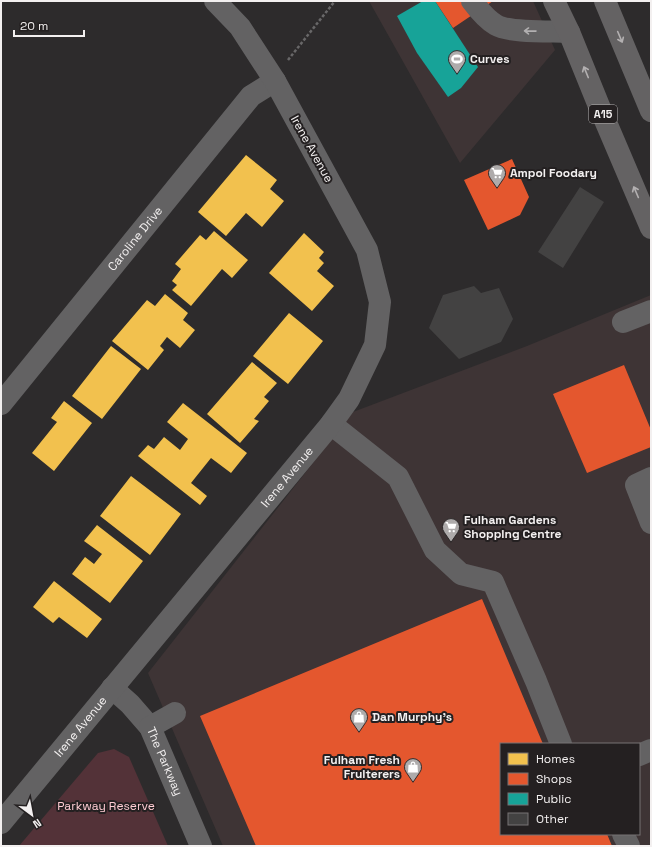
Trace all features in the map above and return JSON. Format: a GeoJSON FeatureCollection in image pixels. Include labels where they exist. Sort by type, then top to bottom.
{"type":"FeatureCollection","features":[{"type":"Feature","properties":{"kind":"main road","name":"A15"},"geometry":{"type":"LineString","coordinates":[[554,1],[569,32],[651,228]]}},
{"type":"Feature","properties":{"kind":"main road"},"geometry":{"type":"LineString","coordinates":[[605,1],[651,111]]}},
{"type":"Feature","properties":{"kind":"street","name":"Irene Avenue"},"geometry":{"type":"LineString","coordinates":[[1,824],[331,424],[349,399],[375,345],[380,302],[367,250],[275,81],[240,27],[215,1]]}},
{"type":"Feature","properties":{"kind":"street"},"geometry":{"type":"LineString","coordinates":[[472,1],[496,26],[519,30],[569,32]]}},
{"type":"Feature","properties":{"kind":"street","name":"Caroline Drive"},"geometry":{"type":"LineString","coordinates":[[1,404],[251,96],[275,81]]}},
{"type":"Feature","properties":{"kind":"street"},"geometry":{"type":"LineString","coordinates":[[623,322],[651,311]]}},
{"type":"Feature","properties":{"kind":"street"},"geometry":{"type":"LineString","coordinates":[[331,424],[398,477],[435,550],[461,574],[493,582],[536,681],[560,743]]}},
{"type":"Feature","properties":{"kind":"street"},"geometry":{"type":"LineString","coordinates":[[651,478],[636,485],[651,523]]}},
{"type":"Feature","properties":{"kind":"street","name":"The Parkway"},"geometry":{"type":"LineString","coordinates":[[112,688],[130,704],[150,727],[201,846]]}},
{"type":"Feature","properties":{"kind":"street"},"geometry":{"type":"LineString","coordinates":[[150,727],[175,713]]}},
{"type":"Feature","properties":{"kind":"street"},"geometry":{"type":"LineString","coordinates":[[640,755],[651,750]]}},
{"type":"Feature","properties":{"kind":"street"},"geometry":{"type":"LineString","coordinates":[[624,835],[629,846]]}},
{"type":"Feature","properties":{"kind":"path"},"geometry":{"type":"LineString","coordinates":[[286,62],[335,1]]}},
{"type":"Feature","properties":{"kind":"shaded area"},"geometry":{"type":"Polygon","coordinates":[[[369,1],[533,1],[555,50],[460,163],[369,1]]]}},
{"type":"Feature","properties":{"kind":"shaded area","name":"Fulham Gardens Shopping Centre"},"geometry":{"type":"Polygon","coordinates":[[[651,295],[651,846],[223,846],[148,673],[353,412],[527,346],[651,295]]]}},
{"type":"Feature","properties":{"kind":"green space","name":"Parkway Reserve"},"geometry":{"type":"Polygon","coordinates":[[[114,749],[129,757],[168,846],[19,846],[98,753],[114,749]]]}},
{"type":"Feature","properties":{"kind":"building: Homes"},"geometry":{"type":"Polygon","coordinates":[[[246,155],[277,180],[270,189],[284,201],[262,227],[246,213],[226,236],[198,212],[246,155]]]}},
{"type":"Feature","properties":{"kind":"building: Homes"},"geometry":{"type":"Polygon","coordinates":[[[214,231],[248,260],[232,278],[222,269],[191,306],[172,290],[177,285],[172,281],[181,269],[175,264],[200,235],[206,240],[214,231]]]}},
{"type":"Feature","properties":{"kind":"building: Homes"},"geometry":{"type":"Polygon","coordinates":[[[304,233],[324,252],[319,258],[324,263],[317,271],[334,286],[312,311],[269,273],[304,233]]]}},
{"type":"Feature","properties":{"kind":"building: Homes"},"geometry":{"type":"Polygon","coordinates":[[[165,294],[188,313],[183,320],[195,330],[180,348],[167,337],[160,346],[164,350],[148,370],[112,341],[147,300],[155,306],[165,294]]]}},
{"type":"Feature","properties":{"kind":"building: Homes"},"geometry":{"type":"Polygon","coordinates":[[[289,313],[323,341],[288,384],[253,356],[289,313]]]}},
{"type":"Feature","properties":{"kind":"building: Homes"},"geometry":{"type":"Polygon","coordinates":[[[111,346],[141,369],[102,419],[72,396],[111,346]]]}},
{"type":"Feature","properties":{"kind":"building: Homes"},"geometry":{"type":"Polygon","coordinates":[[[252,362],[277,383],[264,397],[269,401],[254,419],[259,421],[240,443],[207,414],[252,362]]]}},
{"type":"Feature","properties":{"kind":"building: Homes"},"geometry":{"type":"Polygon","coordinates":[[[64,401],[92,423],[54,471],[32,453],[57,422],[51,418],[64,401]]]}},
{"type":"Feature","properties":{"kind":"building: Homes"},"geometry":{"type":"Polygon","coordinates":[[[183,403],[247,453],[231,473],[211,458],[191,483],[207,496],[200,505],[138,456],[148,445],[154,449],[164,437],[180,450],[188,439],[167,422],[183,403]]]}},
{"type":"Feature","properties":{"kind":"building: Homes"},"geometry":{"type":"Polygon","coordinates":[[[131,476],[181,514],[150,555],[100,516],[131,476]]]}},
{"type":"Feature","properties":{"kind":"building: Homes"},"geometry":{"type":"Polygon","coordinates":[[[97,525],[143,561],[110,603],[72,574],[85,557],[94,564],[102,554],[84,541],[97,525]]]}},
{"type":"Feature","properties":{"kind":"building: Homes"},"geometry":{"type":"Polygon","coordinates":[[[54,581],[102,619],[87,638],[59,617],[53,623],[33,607],[54,581]]]}},
{"type":"Feature","properties":{"kind":"building: Shops"},"geometry":{"type":"Polygon","coordinates":[[[435,1],[493,1],[453,28],[435,1]]]}},
{"type":"Feature","properties":{"kind":"building: Shops","name":"Ampol Foodary"},"geometry":{"type":"Polygon","coordinates":[[[512,159],[529,197],[520,215],[488,230],[464,180],[512,159]]]}},
{"type":"Feature","properties":{"kind":"building: Shops"},"geometry":{"type":"Polygon","coordinates":[[[624,365],[651,430],[651,447],[587,473],[553,394],[624,365]]]}},
{"type":"Feature","properties":{"kind":"building: Shops"},"geometry":{"type":"Polygon","coordinates":[[[482,599],[543,743],[500,743],[500,835],[607,835],[612,846],[256,846],[200,716],[482,599]]]}},
{"type":"Feature","properties":{"kind":"building: Public"},"geometry":{"type":"Polygon","coordinates":[[[423,1],[435,1],[478,67],[461,88],[448,97],[417,53],[397,16],[423,1]]]}},
{"type":"Feature","properties":{"kind":"building: Other"},"geometry":{"type":"Polygon","coordinates":[[[580,187],[604,202],[563,268],[538,252],[580,187]]]}},
{"type":"Feature","properties":{"kind":"building: Other"},"geometry":{"type":"Polygon","coordinates":[[[474,286],[481,293],[499,288],[513,319],[501,342],[459,359],[429,328],[443,295],[474,286]]]}},
{"type":"Feature","properties":{"kind":"place","name":"Curves"},"geometry":{"type":"Point","coordinates":[457,74]}},
{"type":"Feature","properties":{"kind":"place","name":"Ampol Foodary"},"geometry":{"type":"Point","coordinates":[497,188]}},
{"type":"Feature","properties":{"kind":"place","name":"Fulham Gardens Shopping Centre"},"geometry":{"type":"Point","coordinates":[451,542]}},
{"type":"Feature","properties":{"kind":"place","name":"Dan Murphy's"},"geometry":{"type":"Point","coordinates":[359,732]}},
{"type":"Feature","properties":{"kind":"place","name":"Fulham Fresh Fruiterers"},"geometry":{"type":"Point","coordinates":[413,782]}}]}
